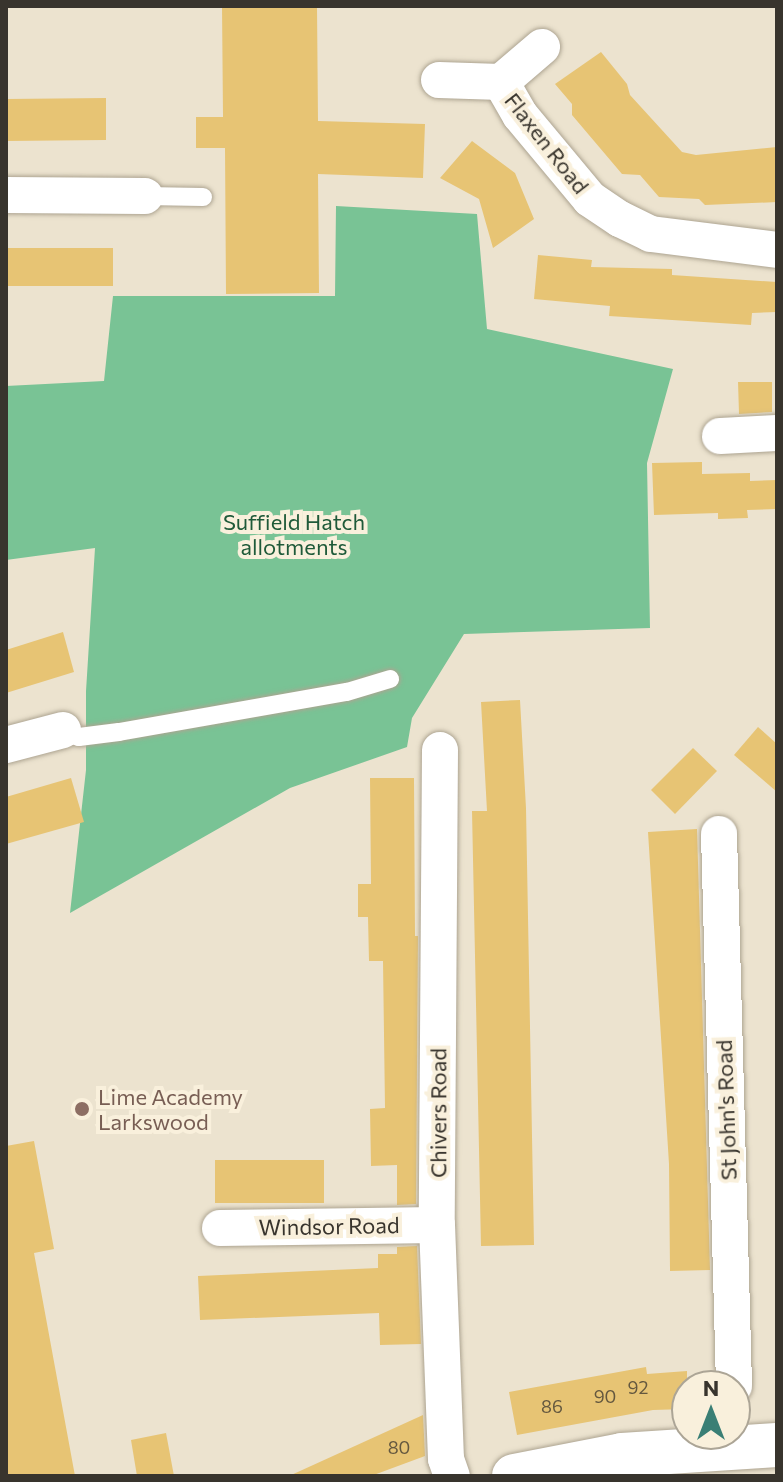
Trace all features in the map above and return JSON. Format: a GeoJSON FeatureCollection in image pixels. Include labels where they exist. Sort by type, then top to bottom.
{"type":"FeatureCollection","features":[{"type":"Feature","properties":{"kind":"main road"},"geometry":{"type":"LineString","coordinates":[[514,1476],[622,1455],[671,1450]]}},
{"type":"Feature","properties":{"kind":"street","name":"Flaxen Road"},"geometry":{"type":"LineString","coordinates":[[439,80],[501,82],[542,47]]}},
{"type":"Feature","properties":{"kind":"street","name":"Flaxen Road"},"geometry":{"type":"LineString","coordinates":[[501,82],[520,115],[590,199],[620,219],[651,234],[777,250]]}},
{"type":"Feature","properties":{"kind":"street"},"geometry":{"type":"LineString","coordinates":[[6,195],[145,196]]}},
{"type":"Feature","properties":{"kind":"street"},"geometry":{"type":"LineString","coordinates":[[720,436],[777,433]]}},
{"type":"Feature","properties":{"kind":"street"},"geometry":{"type":"LineString","coordinates":[[6,745],[63,730]]}},
{"type":"Feature","properties":{"kind":"street","name":"Chivers Road"},"geometry":{"type":"LineString","coordinates":[[440,750],[437,1225],[446,1459],[452,1476]]}},
{"type":"Feature","properties":{"kind":"street","name":"St John's Road"},"geometry":{"type":"LineString","coordinates":[[719,834],[734,1370]]}},
{"type":"Feature","properties":{"kind":"street","name":"Windsor Road"},"geometry":{"type":"LineString","coordinates":[[220,1228],[437,1225]]}},
{"type":"Feature","properties":{"kind":"lane"},"geometry":{"type":"LineString","coordinates":[[145,196],[203,197]]}},
{"type":"Feature","properties":{"kind":"lane"},"geometry":{"type":"LineString","coordinates":[[63,730],[79,737],[119,732],[347,692],[390,679]]}},
{"type":"Feature","properties":{"kind":"green space","name":"Suffield Hatch allotments"},"geometry":{"type":"Polygon","coordinates":[[[336,206],[477,214],[487,329],[673,369],[647,463],[650,628],[464,634],[412,718],[407,747],[290,788],[70,913],[86,770],[86,691],[95,548],[6,560],[6,386],[104,381],[113,296],[335,296],[336,206]]]}},
{"type":"Feature","properties":{"kind":"building"},"geometry":{"type":"Polygon","coordinates":[[[222,6],[317,6],[318,121],[425,124],[423,178],[318,174],[319,293],[226,294],[225,148],[196,148],[196,117],[223,117],[222,6]]]}},
{"type":"Feature","properties":{"kind":"building"},"geometry":{"type":"Polygon","coordinates":[[[601,52],[627,84],[630,95],[682,152],[696,155],[777,147],[777,202],[705,205],[699,199],[659,197],[640,175],[622,174],[572,115],[572,104],[555,84],[601,52]]]}},
{"type":"Feature","properties":{"kind":"building"},"geometry":{"type":"Polygon","coordinates":[[[106,98],[106,140],[6,141],[6,99],[106,98]]]}},
{"type":"Feature","properties":{"kind":"building"},"geometry":{"type":"Polygon","coordinates":[[[472,141],[515,173],[534,219],[493,248],[479,199],[440,178],[472,141]]]}},
{"type":"Feature","properties":{"kind":"building"},"geometry":{"type":"Polygon","coordinates":[[[6,248],[113,248],[113,286],[6,286],[6,248]]]}},
{"type":"Feature","properties":{"kind":"building"},"geometry":{"type":"Polygon","coordinates":[[[538,255],[592,260],[591,267],[672,269],[672,275],[777,282],[777,312],[752,313],[751,325],[609,316],[610,306],[534,299],[538,255]]]}},
{"type":"Feature","properties":{"kind":"building"},"geometry":{"type":"Polygon","coordinates":[[[738,382],[772,382],[772,412],[739,414],[738,382]]]}},
{"type":"Feature","properties":{"kind":"building"},"geometry":{"type":"Polygon","coordinates":[[[702,462],[702,474],[750,473],[750,481],[777,480],[777,509],[747,510],[748,518],[718,519],[718,513],[654,515],[652,463],[702,462]]]}},
{"type":"Feature","properties":{"kind":"building"},"geometry":{"type":"Polygon","coordinates":[[[63,632],[74,672],[6,693],[6,650],[63,632]]]}},
{"type":"Feature","properties":{"kind":"building"},"geometry":{"type":"Polygon","coordinates":[[[520,700],[526,808],[534,1245],[481,1246],[472,811],[487,811],[481,702],[520,700]]]}},
{"type":"Feature","properties":{"kind":"building"},"geometry":{"type":"Polygon","coordinates":[[[758,727],[777,744],[777,792],[734,755],[758,727]]]}},
{"type":"Feature","properties":{"kind":"building"},"geometry":{"type":"Polygon","coordinates":[[[693,748],[717,771],[675,814],[651,790],[693,748]]]}},
{"type":"Feature","properties":{"kind":"building"},"geometry":{"type":"Polygon","coordinates":[[[71,778],[84,822],[6,844],[6,797],[71,778]]]}},
{"type":"Feature","properties":{"kind":"building"},"geometry":{"type":"Polygon","coordinates":[[[370,778],[414,778],[415,936],[418,936],[416,1204],[397,1205],[397,1165],[371,1166],[370,1109],[385,1108],[383,961],[369,961],[368,917],[358,917],[358,884],[371,884],[370,778]]]}},
{"type":"Feature","properties":{"kind":"building"},"geometry":{"type":"Polygon","coordinates":[[[697,829],[710,1270],[670,1271],[669,1164],[648,832],[697,829]]]}},
{"type":"Feature","properties":{"kind":"building"},"geometry":{"type":"Polygon","coordinates":[[[34,1141],[54,1249],[34,1253],[75,1476],[6,1476],[6,1146],[34,1141]]]}},
{"type":"Feature","properties":{"kind":"building"},"geometry":{"type":"Polygon","coordinates":[[[215,1160],[324,1160],[324,1203],[215,1203],[215,1160]]]}},
{"type":"Feature","properties":{"kind":"building"},"geometry":{"type":"Polygon","coordinates":[[[417,1246],[421,1344],[380,1345],[379,1313],[200,1320],[198,1276],[378,1268],[378,1254],[397,1254],[397,1247],[417,1246]]]}},
{"type":"Feature","properties":{"kind":"building"},"geometry":{"type":"Polygon","coordinates":[[[646,1367],[647,1374],[671,1372],[671,1409],[653,1410],[517,1435],[509,1392],[646,1367]]]}},
{"type":"Feature","properties":{"kind":"building"},"geometry":{"type":"Polygon","coordinates":[[[423,1415],[425,1456],[371,1476],[289,1476],[423,1415]]]}},
{"type":"Feature","properties":{"kind":"building"},"geometry":{"type":"Polygon","coordinates":[[[166,1433],[174,1476],[137,1476],[131,1440],[166,1433]]]}},
{"type":"Feature","properties":{"kind":"place","name":"Lime Academy Larkswood"},"geometry":{"type":"Point","coordinates":[82,1109]}}]}
